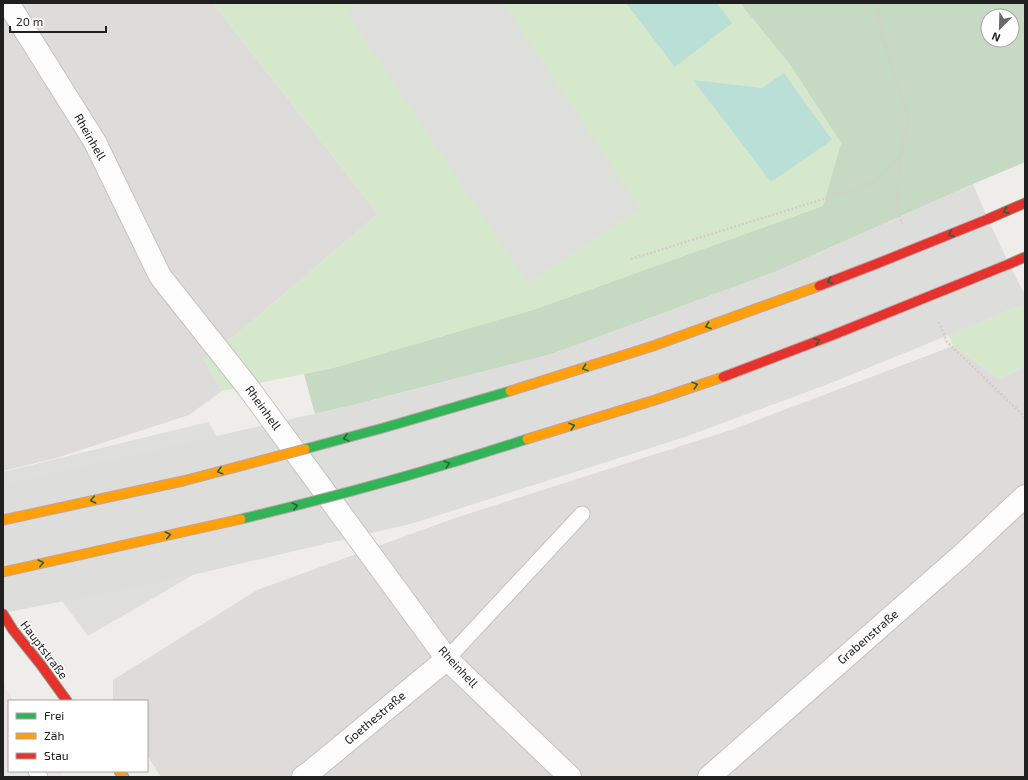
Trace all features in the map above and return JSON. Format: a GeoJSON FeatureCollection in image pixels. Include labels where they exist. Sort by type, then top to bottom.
{"type":"FeatureCollection","features":[{"type":"Feature","properties":{"kind":"main road"},"geometry":{"type":"LineString","coordinates":[[3,520],[183,481],[383,428],[532,385],[653,346],[761,308],[988,220],[1025,203]]}},
{"type":"Feature","properties":{"kind":"main road"},"geometry":{"type":"LineString","coordinates":[[3,572],[309,503],[489,452],[728,374],[890,313],[1025,257]]}},
{"type":"Feature","properties":{"kind":"main road","name":"Hauptstraße"},"geometry":{"type":"LineString","coordinates":[[3,614],[13,630],[66,700]]}},
{"type":"Feature","properties":{"kind":"street","name":"Rheinhell"},"geometry":{"type":"LineString","coordinates":[[8,3],[95,142],[160,276],[247,386],[447,659],[570,777]]}},
{"type":"Feature","properties":{"kind":"street","name":"Grabenstraße"},"geometry":{"type":"LineString","coordinates":[[718,774],[963,554],[1025,496]]}},
{"type":"Feature","properties":{"kind":"street","name":"Goethestraße"},"geometry":{"type":"LineString","coordinates":[[303,777],[322,763],[447,659]]}},
{"type":"Feature","properties":{"kind":"lane"},"geometry":{"type":"LineString","coordinates":[[447,659],[582,514]]}},
{"type":"Feature","properties":{"kind":"path"},"geometry":{"type":"LineString","coordinates":[[876,3],[883,38],[909,118],[900,156],[896,209]]}},
{"type":"Feature","properties":{"kind":"path"},"geometry":{"type":"LineString","coordinates":[[631,259],[877,181],[900,156]]}},
{"type":"Feature","properties":{"kind":"path"},"geometry":{"type":"LineString","coordinates":[[947,342],[1025,417]]}},
{"type":"Feature","properties":{"kind":"shaded area"},"geometry":{"type":"Polygon","coordinates":[[[3,3],[213,3],[378,214],[237,334],[203,358],[222,391],[189,415],[56,458],[3,471],[3,3]]]}},
{"type":"Feature","properties":{"kind":"shaded area"},"geometry":{"type":"Polygon","coordinates":[[[360,3],[503,3],[640,209],[528,283],[346,12],[360,3]]]}},
{"type":"Feature","properties":{"kind":"shaded area"},"geometry":{"type":"Polygon","coordinates":[[[626,3],[717,3],[732,23],[675,67],[626,3]]]}},
{"type":"Feature","properties":{"kind":"shaded area"},"geometry":{"type":"Polygon","coordinates":[[[784,73],[832,140],[771,182],[693,80],[762,88],[784,73]]]}},
{"type":"Feature","properties":{"kind":"shaded area"},"geometry":{"type":"Polygon","coordinates":[[[953,346],[1000,379],[1025,366],[1025,777],[161,777],[148,757],[148,700],[113,700],[113,680],[257,590],[455,518],[731,430],[953,346]]]}},
{"type":"Feature","properties":{"kind":"shaded area"},"geometry":{"type":"Polygon","coordinates":[[[208,422],[282,537],[241,547],[88,636],[3,521],[3,472],[208,422]]]}},
{"type":"Feature","properties":{"kind":"shaded area"},"geometry":{"type":"Polygon","coordinates":[[[3,684],[13,700],[8,700],[8,772],[60,772],[63,777],[3,777],[3,684]]]}},
{"type":"Feature","properties":{"kind":"green space"},"geometry":{"type":"Polygon","coordinates":[[[213,3],[740,3],[791,66],[841,143],[823,206],[536,309],[337,367],[222,391],[203,358],[237,334],[378,214],[213,3]]]}},
{"type":"Feature","properties":{"kind":"green space"},"geometry":{"type":"Polygon","coordinates":[[[740,3],[1025,3],[1025,162],[775,272],[552,354],[315,414],[304,374],[337,367],[536,309],[823,206],[841,143],[791,66],[740,3]]]}},
{"type":"Feature","properties":{"kind":"green space"},"geometry":{"type":"Polygon","coordinates":[[[1025,304],[1025,366],[1000,379],[953,346],[948,335],[1025,304]]]}},
{"type":"Feature","properties":{"kind":"pier"},"geometry":{"type":"Polygon","coordinates":[[[973,184],[1009,264],[1025,295],[1025,304],[826,385],[685,437],[414,523],[158,583],[3,613],[3,485],[357,404],[552,354],[775,272],[973,184]]]}},
{"type":"Feature","properties":{"kind":"traffic: slow"},"geometry":{"type":"LineString","coordinates":[[510,391],[653,346],[819,286]]}},
{"type":"Feature","properties":{"kind":"traffic: slow"},"geometry":{"type":"LineString","coordinates":[[527,439],[655,400],[723,377]]}},
{"type":"Feature","properties":{"kind":"traffic: slow"},"geometry":{"type":"LineString","coordinates":[[3,520],[183,481],[305,449]]}},
{"type":"Feature","properties":{"kind":"traffic: slow"},"geometry":{"type":"LineString","coordinates":[[3,572],[241,519]]}},
{"type":"Feature","properties":{"kind":"traffic: slow"},"geometry":{"type":"LineString","coordinates":[[120,772],[124,777]]}},
{"type":"Feature","properties":{"kind":"traffic: jam"},"geometry":{"type":"LineString","coordinates":[[988,219],[1025,203]]}},
{"type":"Feature","properties":{"kind":"traffic: jam"},"geometry":{"type":"LineString","coordinates":[[819,286],[988,219]]}},
{"type":"Feature","properties":{"kind":"traffic: jam"},"geometry":{"type":"LineString","coordinates":[[1009,264],[1025,257]]}},
{"type":"Feature","properties":{"kind":"traffic: jam"},"geometry":{"type":"LineString","coordinates":[[723,377],[833,335],[1009,264]]}},
{"type":"Feature","properties":{"kind":"traffic: jam"},"geometry":{"type":"LineString","coordinates":[[3,614],[13,630],[66,700]]}},
{"type":"Feature","properties":{"kind":"traffic: fast"},"geometry":{"type":"LineString","coordinates":[[305,449],[510,391]]}},
{"type":"Feature","properties":{"kind":"traffic: fast"},"geometry":{"type":"LineString","coordinates":[[241,519],[385,482],[527,439]]}}]}
